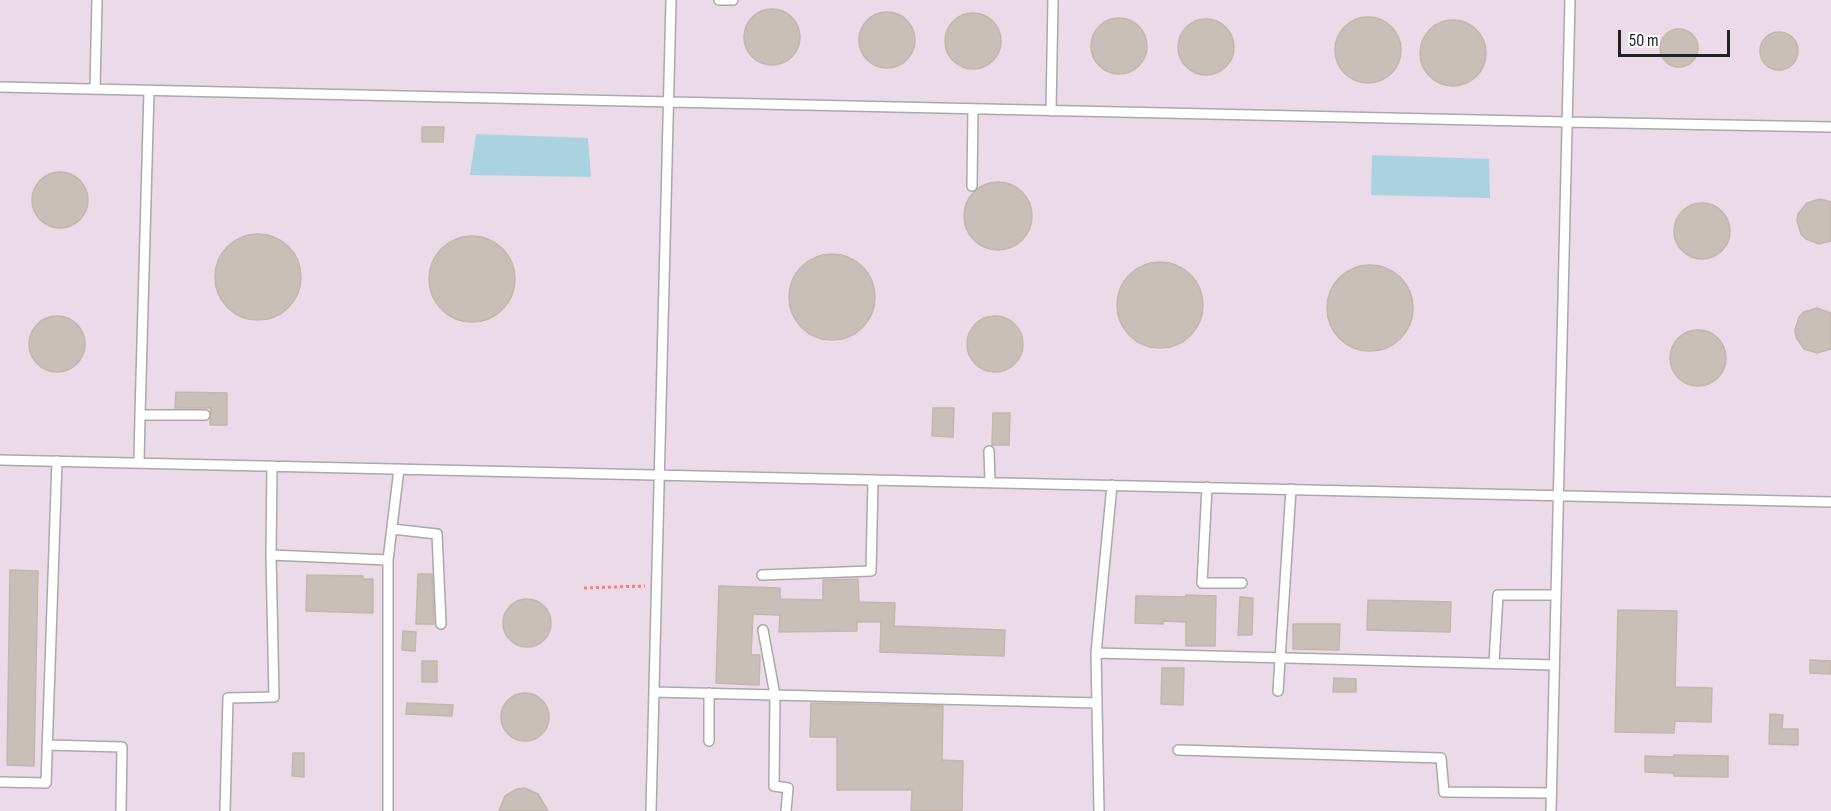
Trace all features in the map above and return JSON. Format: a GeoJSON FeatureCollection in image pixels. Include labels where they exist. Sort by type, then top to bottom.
{"type":"FeatureCollection","features":[{"type":"Feature","properties":{"kind":"lane"},"geometry":{"type":"LineString","coordinates":[[95,89],[97,0]]}},
{"type":"Feature","properties":{"kind":"lane"},"geometry":{"type":"LineString","coordinates":[[651,811],[671,0]]}},
{"type":"Feature","properties":{"kind":"lane"},"geometry":{"type":"LineString","coordinates":[[719,0],[733,0]]}},
{"type":"Feature","properties":{"kind":"lane"},"geometry":{"type":"LineString","coordinates":[[1051,111],[1053,0]]}},
{"type":"Feature","properties":{"kind":"lane"},"geometry":{"type":"LineString","coordinates":[[1551,811],[1570,0]]}},
{"type":"Feature","properties":{"kind":"lane"},"geometry":{"type":"LineString","coordinates":[[0,87],[1567,123],[1831,126]]}},
{"type":"Feature","properties":{"kind":"lane"},"geometry":{"type":"LineString","coordinates":[[139,463],[149,91]]}},
{"type":"Feature","properties":{"kind":"lane"},"geometry":{"type":"LineString","coordinates":[[972,186],[973,110]]}},
{"type":"Feature","properties":{"kind":"lane"},"geometry":{"type":"LineString","coordinates":[[140,415],[206,416]]}},
{"type":"Feature","properties":{"kind":"lane"},"geometry":{"type":"LineString","coordinates":[[989,451],[990,482]]}},
{"type":"Feature","properties":{"kind":"lane"},"geometry":{"type":"LineString","coordinates":[[0,460],[1831,502]]}},
{"type":"Feature","properties":{"kind":"lane"},"geometry":{"type":"LineString","coordinates":[[0,782],[46,783],[57,461]]}},
{"type":"Feature","properties":{"kind":"lane"},"geometry":{"type":"LineString","coordinates":[[225,811],[228,698],[274,697],[272,466]]}},
{"type":"Feature","properties":{"kind":"lane"},"geometry":{"type":"LineString","coordinates":[[388,811],[388,560],[399,469]]}},
{"type":"Feature","properties":{"kind":"lane"},"geometry":{"type":"LineString","coordinates":[[762,575],[872,571],[873,480]]}},
{"type":"Feature","properties":{"kind":"lane"},"geometry":{"type":"LineString","coordinates":[[1098,811],[1096,653],[1112,485]]}},
{"type":"Feature","properties":{"kind":"lane"},"geometry":{"type":"LineString","coordinates":[[1207,487],[1202,583],[1242,583]]}},
{"type":"Feature","properties":{"kind":"lane"},"geometry":{"type":"LineString","coordinates":[[1278,691],[1291,489]]}},
{"type":"Feature","properties":{"kind":"lane"},"geometry":{"type":"LineString","coordinates":[[392,529],[437,534],[441,624]]}},
{"type":"Feature","properties":{"kind":"lane"},"geometry":{"type":"LineString","coordinates":[[271,555],[388,560]]}},
{"type":"Feature","properties":{"kind":"lane"},"geometry":{"type":"LineString","coordinates":[[1494,663],[1498,595],[1555,595]]}},
{"type":"Feature","properties":{"kind":"lane"},"geometry":{"type":"LineString","coordinates":[[763,630],[775,695],[774,786],[788,788],[786,811]]}},
{"type":"Feature","properties":{"kind":"lane"},"geometry":{"type":"LineString","coordinates":[[1096,653],[1554,665]]}},
{"type":"Feature","properties":{"kind":"lane"},"geometry":{"type":"LineString","coordinates":[[654,692],[1097,702]]}},
{"type":"Feature","properties":{"kind":"lane"},"geometry":{"type":"LineString","coordinates":[[709,693],[710,741]]}},
{"type":"Feature","properties":{"kind":"lane"},"geometry":{"type":"LineString","coordinates":[[47,745],[122,747],[121,811]]}},
{"type":"Feature","properties":{"kind":"lane"},"geometry":{"type":"LineString","coordinates":[[1178,750],[1441,758],[1444,792],[1551,793]]}},
{"type":"Feature","properties":{"kind":"path"},"geometry":{"type":"LineString","coordinates":[[584,588],[656,585]]}},
{"type":"Feature","properties":{"kind":"shaded area"},"geometry":{"type":"Polygon","coordinates":[[[0,0],[1831,0],[1831,811],[0,811],[0,0]]]}},
{"type":"Feature","properties":{"kind":"water"},"geometry":{"type":"Polygon","coordinates":[[[476,134],[588,138],[591,177],[470,175],[476,134]]]}},
{"type":"Feature","properties":{"kind":"water"},"geometry":{"type":"Polygon","coordinates":[[[1372,155],[1489,159],[1490,198],[1371,195],[1372,155]]]}},
{"type":"Feature","properties":{"kind":"building"},"geometry":{"type":"Polygon","coordinates":[[[766,9],[778,9],[788,13],[796,21],[800,37],[796,53],[788,61],[778,65],[766,65],[756,61],[748,53],[744,43],[744,31],[748,21],[756,13],[766,9]]]}},
{"type":"Feature","properties":{"kind":"building"},"geometry":{"type":"Polygon","coordinates":[[[881,12],[893,12],[903,16],[911,24],[915,40],[911,56],[903,64],[893,68],[881,68],[871,64],[863,56],[859,46],[859,34],[863,24],[871,16],[881,12]]]}},
{"type":"Feature","properties":{"kind":"building"},"geometry":{"type":"Polygon","coordinates":[[[967,13],[979,13],[989,17],[997,25],[1001,41],[997,57],[989,65],[979,69],[967,69],[957,65],[949,57],[945,47],[945,35],[949,25],[957,17],[967,13]]]}},
{"type":"Feature","properties":{"kind":"building"},"geometry":{"type":"Polygon","coordinates":[[[1368,17],[1381,20],[1391,27],[1398,37],[1401,50],[1398,63],[1391,73],[1381,80],[1368,83],[1355,80],[1345,73],[1338,63],[1335,50],[1338,37],[1345,27],[1355,20],[1368,17]]]}},
{"type":"Feature","properties":{"kind":"building"},"geometry":{"type":"Polygon","coordinates":[[[1113,18],[1125,18],[1135,22],[1143,30],[1147,46],[1143,62],[1135,70],[1125,74],[1113,74],[1103,70],[1095,62],[1091,52],[1091,40],[1095,30],[1103,22],[1113,18]]]}},
{"type":"Feature","properties":{"kind":"building"},"geometry":{"type":"Polygon","coordinates":[[[1200,19],[1212,19],[1222,23],[1230,31],[1234,47],[1230,63],[1222,71],[1212,75],[1200,75],[1190,71],[1182,63],[1178,53],[1178,41],[1182,31],[1190,23],[1200,19]]]}},
{"type":"Feature","properties":{"kind":"building"},"geometry":{"type":"Polygon","coordinates":[[[1453,20],[1466,23],[1476,30],[1483,40],[1486,53],[1483,66],[1476,76],[1466,83],[1453,86],[1440,83],[1430,76],[1423,66],[1420,53],[1423,40],[1430,30],[1440,23],[1453,20]]]}},
{"type":"Feature","properties":{"kind":"building"},"geometry":{"type":"Polygon","coordinates":[[[1679,29],[1692,35],[1698,48],[1692,61],[1679,67],[1666,61],[1660,48],[1666,35],[1679,29]]]}},
{"type":"Feature","properties":{"kind":"building"},"geometry":{"type":"Polygon","coordinates":[[[1779,32],[1792,38],[1798,51],[1792,64],[1779,70],[1766,64],[1760,51],[1766,38],[1779,32]]]}},
{"type":"Feature","properties":{"kind":"building"},"geometry":{"type":"Polygon","coordinates":[[[422,127],[444,127],[443,142],[422,142],[422,127]]]}},
{"type":"Feature","properties":{"kind":"building"},"geometry":{"type":"Polygon","coordinates":[[[54,172],[66,172],[76,176],[84,184],[88,200],[84,216],[76,224],[66,228],[54,228],[44,224],[36,216],[32,206],[32,194],[36,184],[44,176],[54,172]]]}},
{"type":"Feature","properties":{"kind":"building"},"geometry":{"type":"Polygon","coordinates":[[[998,182],[1011,184],[1022,192],[1030,203],[1032,216],[1030,229],[1022,240],[1011,248],[998,250],[985,248],[974,240],[966,229],[964,216],[966,203],[974,192],[985,184],[998,182]]]}},
{"type":"Feature","properties":{"kind":"building"},"geometry":{"type":"Polygon","coordinates":[[[1820,199],[1831,202],[1831,241],[1819,244],[1806,239],[1801,234],[1797,221],[1798,214],[1807,203],[1820,199]]]}},
{"type":"Feature","properties":{"kind":"building"},"geometry":{"type":"Polygon","coordinates":[[[1696,203],[1708,203],[1718,207],[1726,215],[1730,231],[1726,247],[1718,255],[1708,259],[1696,259],[1686,255],[1678,247],[1674,237],[1674,225],[1678,215],[1686,207],[1696,203]]]}},
{"type":"Feature","properties":{"kind":"building"},"geometry":{"type":"Polygon","coordinates":[[[258,234],[274,238],[288,247],[297,261],[301,277],[297,293],[288,307],[274,316],[258,320],[242,316],[228,307],[219,293],[215,277],[219,261],[228,247],[242,238],[258,234]]]}},
{"type":"Feature","properties":{"kind":"building"},"geometry":{"type":"Polygon","coordinates":[[[472,236],[488,240],[502,249],[511,263],[515,279],[511,295],[502,309],[488,318],[472,322],[456,318],[442,309],[433,295],[429,279],[433,263],[442,249],[456,240],[472,236]]]}},
{"type":"Feature","properties":{"kind":"building"},"geometry":{"type":"Polygon","coordinates":[[[832,254],[848,258],[862,267],[871,281],[875,297],[871,313],[862,327],[848,336],[832,340],[816,336],[802,327],[793,313],[789,297],[793,281],[802,267],[816,258],[832,254]]]}},
{"type":"Feature","properties":{"kind":"building"},"geometry":{"type":"Polygon","coordinates":[[[1160,262],[1176,266],[1190,275],[1199,289],[1203,305],[1199,321],[1190,335],[1176,344],[1160,348],[1144,344],[1130,335],[1121,321],[1117,305],[1121,289],[1130,275],[1144,266],[1160,262]]]}},
{"type":"Feature","properties":{"kind":"building"},"geometry":{"type":"Polygon","coordinates":[[[1370,265],[1386,269],[1400,278],[1409,292],[1413,308],[1409,324],[1400,338],[1386,347],[1370,351],[1354,347],[1340,338],[1331,324],[1327,308],[1331,292],[1340,278],[1354,269],[1370,265]]]}},
{"type":"Feature","properties":{"kind":"building"},"geometry":{"type":"Polygon","coordinates":[[[1817,308],[1831,313],[1831,349],[1817,353],[1804,349],[1796,337],[1795,330],[1799,317],[1804,312],[1817,308]]]}},
{"type":"Feature","properties":{"kind":"building"},"geometry":{"type":"Polygon","coordinates":[[[51,316],[63,316],[73,320],[81,328],[85,344],[81,360],[73,368],[63,372],[51,372],[41,368],[33,360],[29,350],[29,338],[33,328],[41,320],[51,316]]]}},
{"type":"Feature","properties":{"kind":"building"},"geometry":{"type":"Polygon","coordinates":[[[989,316],[1001,316],[1011,320],[1019,328],[1023,344],[1019,360],[1011,368],[1001,372],[989,372],[979,368],[971,360],[967,350],[967,338],[971,328],[979,320],[989,316]]]}},
{"type":"Feature","properties":{"kind":"building"},"geometry":{"type":"Polygon","coordinates":[[[1692,330],[1704,330],[1714,334],[1722,342],[1726,358],[1722,374],[1714,382],[1704,386],[1692,386],[1682,382],[1674,374],[1670,364],[1670,352],[1674,342],[1682,334],[1692,330]]]}},
{"type":"Feature","properties":{"kind":"building"},"geometry":{"type":"Polygon","coordinates":[[[176,392],[227,393],[227,425],[210,425],[211,408],[175,408],[176,392]]]}},
{"type":"Feature","properties":{"kind":"building"},"geometry":{"type":"Polygon","coordinates":[[[933,408],[954,408],[953,437],[932,436],[933,408]]]}},
{"type":"Feature","properties":{"kind":"building"},"geometry":{"type":"Polygon","coordinates":[[[993,413],[1010,413],[1009,445],[992,445],[993,413]]]}},
{"type":"Feature","properties":{"kind":"building"},"geometry":{"type":"Polygon","coordinates":[[[10,570],[38,571],[34,766],[7,765],[10,570]]]}},
{"type":"Feature","properties":{"kind":"building"},"geometry":{"type":"Polygon","coordinates":[[[418,574],[432,574],[434,624],[416,624],[418,574]]]}},
{"type":"Feature","properties":{"kind":"building"},"geometry":{"type":"Polygon","coordinates":[[[307,575],[363,576],[363,579],[373,579],[373,613],[306,611],[307,575]]]}},
{"type":"Feature","properties":{"kind":"building"},"geometry":{"type":"Polygon","coordinates":[[[858,579],[859,602],[895,603],[894,626],[1005,630],[1004,656],[880,652],[881,622],[857,622],[857,631],[779,632],[780,615],[753,614],[751,655],[760,655],[759,685],[716,683],[719,586],[780,588],[780,599],[823,600],[823,580],[858,579]]]}},
{"type":"Feature","properties":{"kind":"building"},"geometry":{"type":"Polygon","coordinates":[[[1186,595],[1216,596],[1215,646],[1186,646],[1186,622],[1135,623],[1136,596],[1186,597],[1186,595]]]}},
{"type":"Feature","properties":{"kind":"building"},"geometry":{"type":"Polygon","coordinates":[[[1240,597],[1253,598],[1252,635],[1238,635],[1240,597]]]}},
{"type":"Feature","properties":{"kind":"building"},"geometry":{"type":"Polygon","coordinates":[[[527,599],[544,606],[551,623],[544,640],[527,647],[510,640],[503,623],[510,606],[527,599]]]}},
{"type":"Feature","properties":{"kind":"building"},"geometry":{"type":"Polygon","coordinates":[[[1368,600],[1451,602],[1450,632],[1367,630],[1368,600]]]}},
{"type":"Feature","properties":{"kind":"building"},"geometry":{"type":"Polygon","coordinates":[[[1618,610],[1677,611],[1675,687],[1712,688],[1711,722],[1675,721],[1674,733],[1615,732],[1618,610]]]}},
{"type":"Feature","properties":{"kind":"building"},"geometry":{"type":"Polygon","coordinates":[[[1293,624],[1340,624],[1339,650],[1293,649],[1293,624]]]}},
{"type":"Feature","properties":{"kind":"building"},"geometry":{"type":"Polygon","coordinates":[[[403,631],[416,632],[415,651],[402,650],[403,631]]]}},
{"type":"Feature","properties":{"kind":"building"},"geometry":{"type":"Polygon","coordinates":[[[1810,660],[1831,661],[1831,674],[1810,673],[1810,660]]]}},
{"type":"Feature","properties":{"kind":"building"},"geometry":{"type":"Polygon","coordinates":[[[422,661],[437,661],[437,682],[422,682],[422,661]]]}},
{"type":"Feature","properties":{"kind":"building"},"geometry":{"type":"Polygon","coordinates":[[[1162,668],[1184,668],[1183,705],[1161,704],[1162,668]]]}},
{"type":"Feature","properties":{"kind":"building"},"geometry":{"type":"Polygon","coordinates":[[[1334,678],[1356,679],[1356,692],[1333,692],[1334,678]]]}},
{"type":"Feature","properties":{"kind":"building"},"geometry":{"type":"Polygon","coordinates":[[[525,693],[542,700],[549,717],[542,734],[525,741],[508,734],[501,717],[508,700],[525,693]]]}},
{"type":"Feature","properties":{"kind":"building"},"geometry":{"type":"Polygon","coordinates":[[[407,703],[453,705],[452,716],[406,714],[407,703]]]}},
{"type":"Feature","properties":{"kind":"building"},"geometry":{"type":"Polygon","coordinates":[[[811,703],[943,706],[942,760],[963,761],[962,811],[911,811],[912,790],[837,790],[837,737],[810,737],[811,703]]]}},
{"type":"Feature","properties":{"kind":"building"},"geometry":{"type":"Polygon","coordinates":[[[1770,714],[1783,715],[1782,729],[1798,729],[1798,745],[1769,744],[1770,714]]]}},
{"type":"Feature","properties":{"kind":"building"},"geometry":{"type":"Polygon","coordinates":[[[293,753],[304,753],[304,777],[292,776],[293,753]]]}},
{"type":"Feature","properties":{"kind":"building"},"geometry":{"type":"Polygon","coordinates":[[[1674,755],[1728,756],[1728,777],[1674,776],[1674,773],[1645,772],[1645,756],[1674,757],[1674,755]]]}},
{"type":"Feature","properties":{"kind":"building"},"geometry":{"type":"Polygon","coordinates":[[[525,788],[538,794],[548,811],[499,811],[505,796],[517,789],[525,788]]]}}]}
